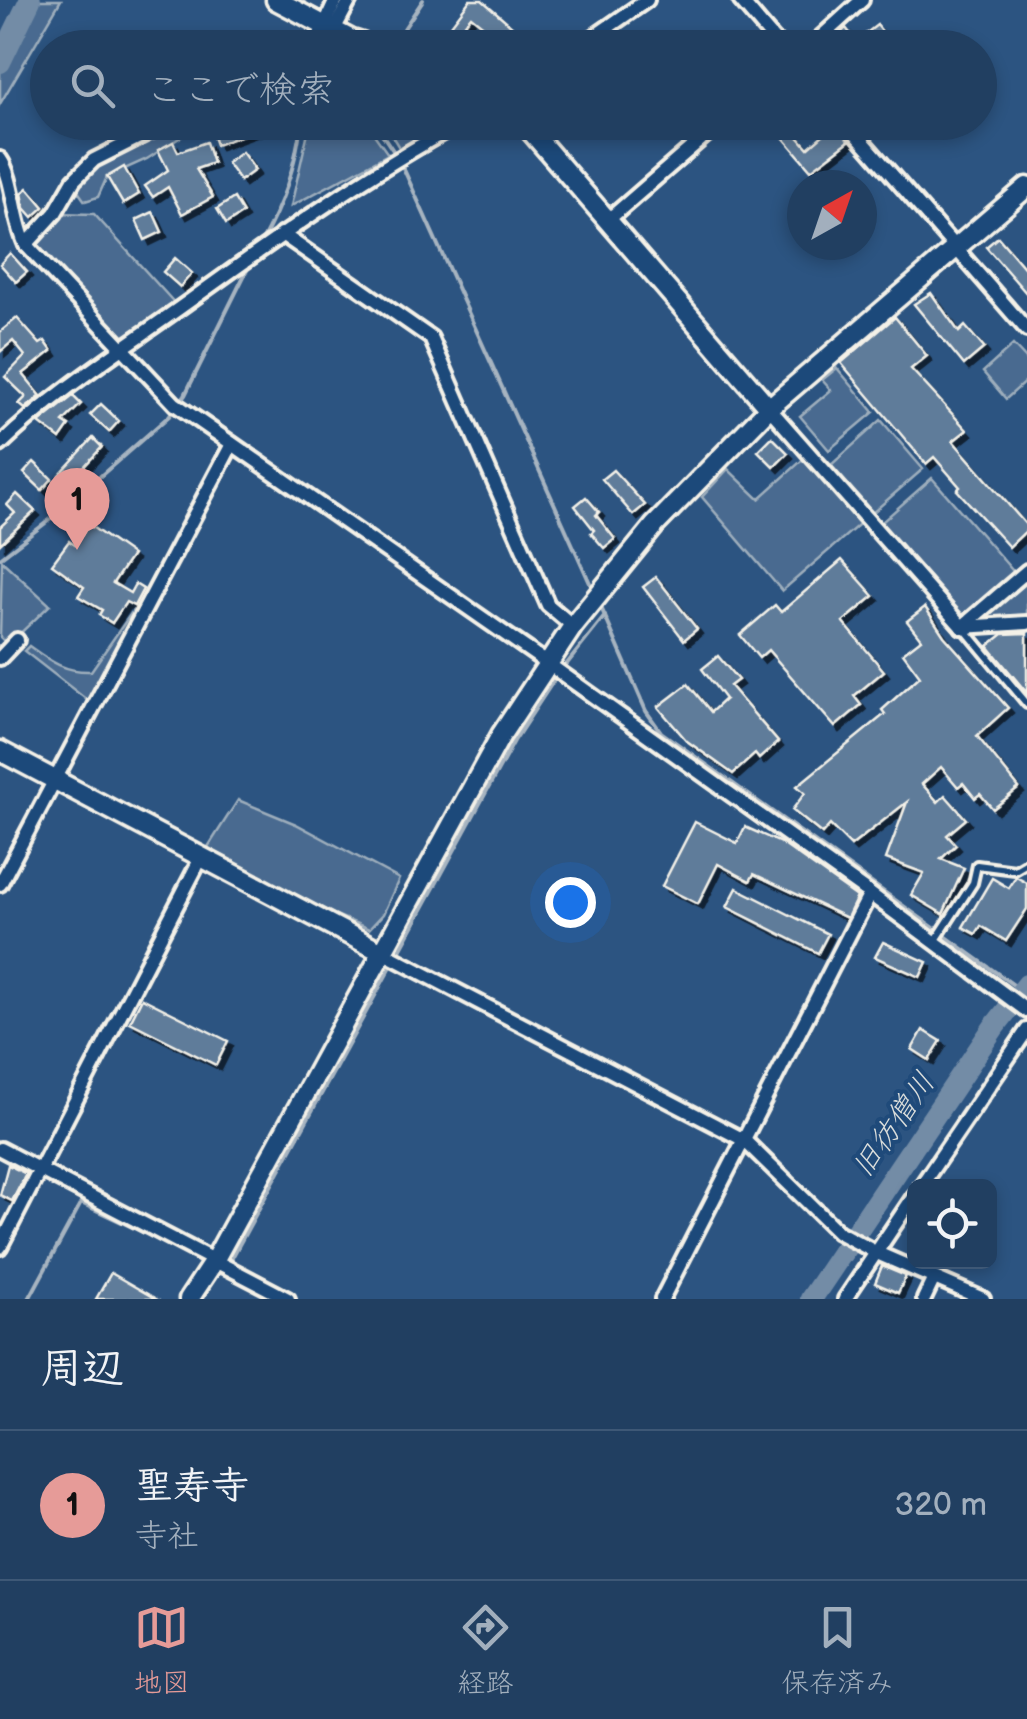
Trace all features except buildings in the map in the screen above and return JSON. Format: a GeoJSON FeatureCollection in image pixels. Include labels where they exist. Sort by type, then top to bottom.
{"type":"FeatureCollection","features":[{"type":"Feature","properties":{"kind":"street"},"geometry":{"type":"LineString","coordinates":[[276,0],[334,30]]}},
{"type":"Feature","properties":{"kind":"street"},"geometry":{"type":"LineString","coordinates":[[329,28],[336,0]]}},
{"type":"Feature","properties":{"kind":"street"},"geometry":{"type":"LineString","coordinates":[[329,28],[350,0]]}},
{"type":"Feature","properties":{"kind":"street"},"geometry":{"type":"LineString","coordinates":[[604,30],[647,0]]}},
{"type":"Feature","properties":{"kind":"street"},"geometry":{"type":"LineString","coordinates":[[740,0],[766,30]]}},
{"type":"Feature","properties":{"kind":"street"},"geometry":{"type":"LineString","coordinates":[[830,30],[862,0]]}},
{"type":"Feature","properties":{"kind":"street"},"geometry":{"type":"LineString","coordinates":[[26,245],[55,214],[74,180],[94,160],[133,140]]}},
{"type":"Feature","properties":{"kind":"street"},"geometry":{"type":"LineString","coordinates":[[0,445],[40,407],[282,234],[430,140]]}},
{"type":"Feature","properties":{"kind":"street"},"geometry":{"type":"LineString","coordinates":[[539,140],[962,626]]}},
{"type":"Feature","properties":{"kind":"street"},"geometry":{"type":"LineString","coordinates":[[608,220],[700,140]]}},
{"type":"Feature","properties":{"kind":"street"},"geometry":{"type":"LineString","coordinates":[[861,140],[1027,330]]}},
{"type":"Feature","properties":{"kind":"street"},"geometry":{"type":"LineString","coordinates":[[0,159],[6,168],[5,199],[26,245],[175,404],[547,663],[1027,1011]]}},
{"type":"Feature","properties":{"kind":"street"},"geometry":{"type":"LineString","coordinates":[[190,1299],[501,735],[573,626],[655,525],[769,408],[1027,187]]}},
{"type":"Feature","properties":{"kind":"street"},"geometry":{"type":"LineString","coordinates":[[282,234],[432,338],[548,605],[573,626]]}},
{"type":"Feature","properties":{"kind":"street"},"geometry":{"type":"LineString","coordinates":[[0,884],[232,444]]}},
{"type":"Feature","properties":{"kind":"street"},"geometry":{"type":"LineString","coordinates":[[962,626],[1027,571]]}},
{"type":"Feature","properties":{"kind":"street"},"geometry":{"type":"LineString","coordinates":[[962,626],[1027,624]]}},
{"type":"Feature","properties":{"kind":"street"},"geometry":{"type":"LineString","coordinates":[[0,658],[17,640]]}},
{"type":"Feature","properties":{"kind":"street"},"geometry":{"type":"LineString","coordinates":[[0,751],[744,1140],[838,1232],[983,1299]]}},
{"type":"Feature","properties":{"kind":"street"},"geometry":{"type":"LineString","coordinates":[[0,1247],[201,858]]}},
{"type":"Feature","properties":{"kind":"street"},"geometry":{"type":"LineString","coordinates":[[662,1299],[870,894]]}},
{"type":"Feature","properties":{"kind":"street"},"geometry":{"type":"LineString","coordinates":[[926,1179],[1027,1030]]}},
{"type":"Feature","properties":{"kind":"street"},"geometry":{"type":"LineString","coordinates":[[0,1149],[288,1299]]}},
{"type":"Feature","properties":{"kind":"street"},"geometry":{"type":"LineString","coordinates":[[846,1299],[907,1207]]}},
{"type":"Feature","properties":{"kind":"street"},"geometry":{"type":"LineString","coordinates":[[924,1299],[934,1278]]}},
{"type":"Feature","properties":{"kind":"lane"},"geometry":{"type":"LineString","coordinates":[[962,626],[1027,704]]}},
{"type":"Feature","properties":{"kind":"lane"},"geometry":{"type":"LineString","coordinates":[[934,942],[973,883],[978,864],[1014,870],[1027,863]]}},
{"type":"Feature","properties":{"kind":"shaded area"},"geometry":{"type":"Polygon","coordinates":[[[24,0],[61,0],[43,30],[30,30],[30,53],[0,104],[0,44],[24,0]]]}},
{"type":"Feature","properties":{"kind":"shaded area"},"geometry":{"type":"Polygon","coordinates":[[[125,140],[176,140],[107,177],[98,197],[85,201],[72,183],[125,140]]]}},
{"type":"Feature","properties":{"kind":"shaded area"},"geometry":{"type":"Polygon","coordinates":[[[306,140],[378,140],[388,154],[291,206],[306,140]]]}},
{"type":"Feature","properties":{"kind":"shaded area"},"geometry":{"type":"Polygon","coordinates":[[[394,140],[426,140],[403,154],[394,140]]]}},
{"type":"Feature","properties":{"kind":"shaded area"},"geometry":{"type":"Polygon","coordinates":[[[55,213],[94,214],[179,308],[127,346],[26,245],[55,213]]]}},
{"type":"Feature","properties":{"kind":"shaded area"},"geometry":{"type":"Polygon","coordinates":[[[1013,345],[1027,360],[1027,380],[1006,399],[983,372],[1013,345]]]}},
{"type":"Feature","properties":{"kind":"shaded area"},"geometry":{"type":"Polygon","coordinates":[[[837,368],[874,412],[829,450],[800,416],[831,390],[822,380],[837,368]]]}},
{"type":"Feature","properties":{"kind":"shaded area"},"geometry":{"type":"Polygon","coordinates":[[[881,420],[923,469],[782,591],[702,497],[728,469],[759,499],[809,454],[829,467],[881,420]]]}},
{"type":"Feature","properties":{"kind":"shaded area"},"geometry":{"type":"Polygon","coordinates":[[[932,478],[1019,578],[962,627],[875,528],[932,478]]]}},
{"type":"Feature","properties":{"kind":"shaded area"},"geometry":{"type":"Polygon","coordinates":[[[2,561],[50,605],[8,645],[0,637],[2,561]]]}},
{"type":"Feature","properties":{"kind":"shaded area"},"geometry":{"type":"Polygon","coordinates":[[[1027,572],[1027,623],[970,626],[1027,572]]]}},
{"type":"Feature","properties":{"kind":"shaded area"},"geometry":{"type":"Polygon","coordinates":[[[148,589],[94,696],[87,700],[24,651],[29,646],[65,667],[91,671],[148,589]]]}},
{"type":"Feature","properties":{"kind":"shaded area"},"geometry":{"type":"Polygon","coordinates":[[[238,800],[296,824],[399,879],[383,914],[369,929],[201,858],[238,800]]]}},
{"type":"Feature","properties":{"kind":"waterway"},"geometry":{"type":"LineString","coordinates":[[0,62],[30,0]]}},
{"type":"Feature","properties":{"kind":"waterway"},"geometry":{"type":"LineString","coordinates":[[403,30],[423,0]]}},
{"type":"Feature","properties":{"kind":"waterway"},"geometry":{"type":"LineString","coordinates":[[260,245],[287,185],[298,140]]}},
{"type":"Feature","properties":{"kind":"waterway"},"geometry":{"type":"LineString","coordinates":[[386,140],[396,155]]}},
{"type":"Feature","properties":{"kind":"waterway"},"geometry":{"type":"LineString","coordinates":[[401,163],[594,592]]}},
{"type":"Feature","properties":{"kind":"waterway"},"geometry":{"type":"LineString","coordinates":[[0,558],[56,515],[169,416],[185,395],[251,262]]}},
{"type":"Feature","properties":{"kind":"waterway"},"geometry":{"type":"LineString","coordinates":[[600,605],[646,711],[661,732],[1022,991]]}},
{"type":"Feature","properties":{"kind":"waterway"},"geometry":{"type":"LineString","coordinates":[[229,1263],[514,741],[554,680],[605,616]]}},
{"type":"Feature","properties":{"kind":"waterway","name":"旧彷僧川"},"geometry":{"type":"LineString","coordinates":[[811,1299],[994,1027],[1027,985]]}},
{"type":"Feature","properties":{"kind":"waterway"},"geometry":{"type":"LineString","coordinates":[[29,1299],[81,1203],[177,1248]]}},
{"type":"Feature","properties":{"kind":"place","name":"聖寿寺"},"geometry":{"type":"Point","coordinates":[77,550]}}]}
